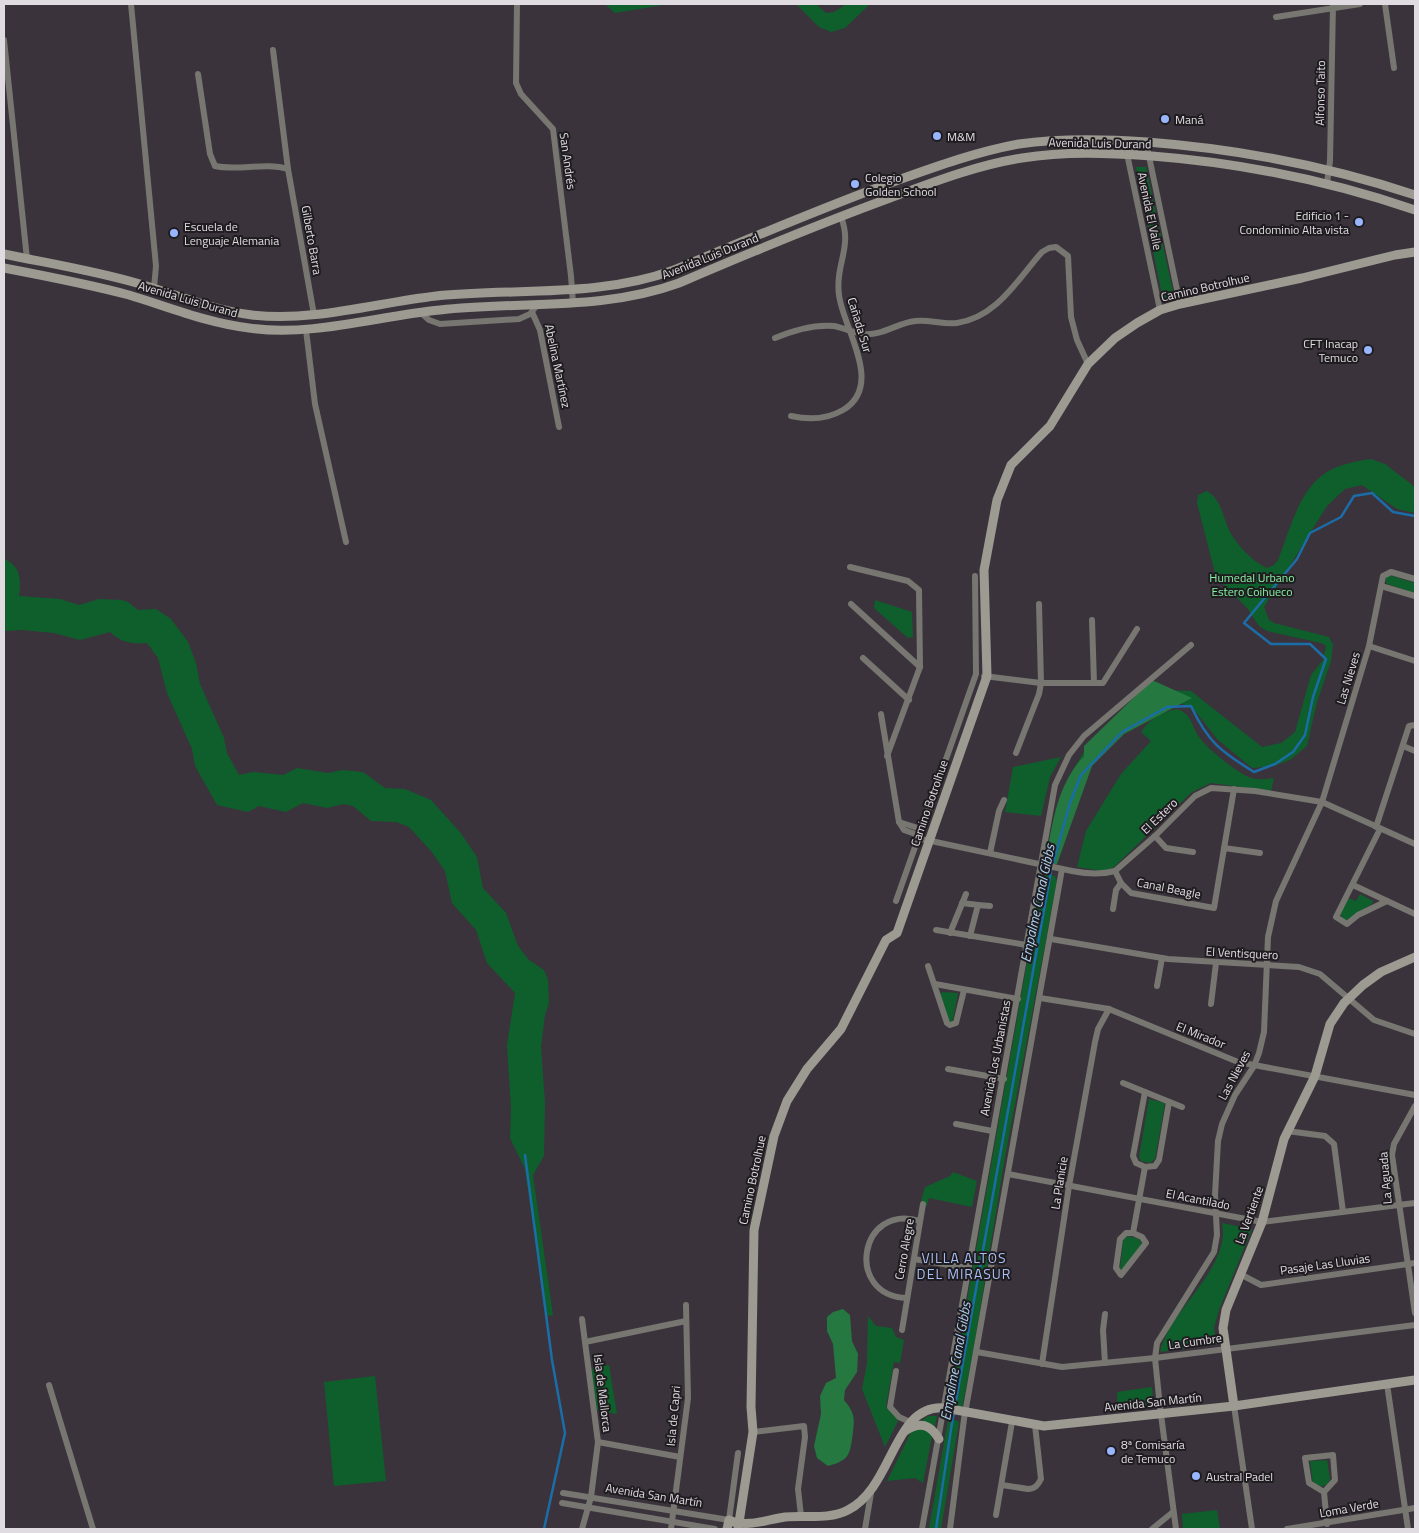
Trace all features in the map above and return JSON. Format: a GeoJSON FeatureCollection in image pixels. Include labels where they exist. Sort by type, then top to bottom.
{"type":"FeatureCollection","features":[{"type":"Feature","properties":{"kind":"street"},"geometry":{"type":"LineString","coordinates":[[131,4],[156,266],[154,288]]}},
{"type":"Feature","properties":{"kind":"street","name":"San Andrés"},"geometry":{"type":"LineString","coordinates":[[517,4],[516,83],[521,94],[553,129],[573,303]]}},
{"type":"Feature","properties":{"kind":"street"},"geometry":{"type":"LineString","coordinates":[[1276,17],[1333,6],[1360,4]]}},
{"type":"Feature","properties":{"kind":"street"},"geometry":{"type":"LineString","coordinates":[[1385,4],[1394,68]]}},
{"type":"Feature","properties":{"kind":"street","name":"Alfonso Taito"},"geometry":{"type":"LineString","coordinates":[[1327,183],[1330,170],[1333,6]]}},
{"type":"Feature","properties":{"kind":"street"},"geometry":{"type":"LineString","coordinates":[[4,40],[27,259]]}},
{"type":"Feature","properties":{"kind":"street","name":"Gilberto Barra"},"geometry":{"type":"LineString","coordinates":[[273,50],[288,169],[314,315]]}},
{"type":"Feature","properties":{"kind":"street"},"geometry":{"type":"LineString","coordinates":[[198,74],[210,154],[215,166],[232,169],[279,166],[288,169]]}},
{"type":"Feature","properties":{"kind":"street","name":"Avenida Luis Durand"},"geometry":{"type":"LineString","coordinates":[[4,254],[89,271],[154,288],[194,302],[232,312],[268,317],[314,315],[433,297],[626,284],[662,274],[865,192],[987,151],[1019,144],[1068,140],[1146,142],[1258,155],[1330,170],[1415,195]]}},
{"type":"Feature","properties":{"kind":"street"},"geometry":{"type":"LineString","coordinates":[[1126,154],[1146,142]]}},
{"type":"Feature","properties":{"kind":"street","name":"Avenida El Valle"},"geometry":{"type":"LineString","coordinates":[[1146,142],[1180,304]]}},
{"type":"Feature","properties":{"kind":"street","name":"Avenida Luis Durand"},"geometry":{"type":"LineString","coordinates":[[4,268],[108,290],[229,325],[267,330],[306,330],[420,312],[535,308],[628,297],[667,287],[934,182],[1005,161],[1061,154],[1126,154],[1256,168],[1327,183],[1415,210]]}},
{"type":"Feature","properties":{"kind":"street","name":"Avenida El Valle"},"geometry":{"type":"LineString","coordinates":[[1126,154],[1160,310]]}},
{"type":"Feature","properties":{"kind":"street","name":"Cañada Sur"},"geometry":{"type":"LineString","coordinates":[[791,416],[811,419],[824,418],[839,412],[856,399],[860,389],[859,358],[842,312],[838,289],[839,270],[847,240],[841,217]]}},
{"type":"Feature","properties":{"kind":"street"},"geometry":{"type":"LineString","coordinates":[[776,338],[813,326],[834,326],[871,334],[913,321],[949,324],[971,319],[986,312],[1001,301],[1042,252],[1056,247],[1068,256],[1071,317],[1077,340],[1088,364]]}},
{"type":"Feature","properties":{"kind":"street","name":"Camino Botrolhue"},"geometry":{"type":"LineString","coordinates":[[733,1526],[753,1432],[751,1407],[753,1239],[774,1136],[787,1101],[807,1069],[841,1029],[886,940],[897,933],[987,676],[984,570],[997,500],[1011,465],[1050,426],[1088,364],[1115,338],[1160,310],[1395,255],[1415,252]]}},
{"type":"Feature","properties":{"kind":"street"},"geometry":{"type":"LineString","coordinates":[[433,297],[424,303],[420,312],[429,320],[440,324],[513,320],[535,308],[535,294],[526,291]]}},
{"type":"Feature","properties":{"kind":"street","name":"Abelina Martínez"},"geometry":{"type":"LineString","coordinates":[[535,308],[559,427]]}},
{"type":"Feature","properties":{"kind":"street"},"geometry":{"type":"LineString","coordinates":[[306,330],[315,404],[346,542]]}},
{"type":"Feature","properties":{"kind":"street"},"geometry":{"type":"LineString","coordinates":[[850,567],[908,581],[919,590],[920,667],[887,756]]}},
{"type":"Feature","properties":{"kind":"street","name":"Las Nieves"},"geometry":{"type":"LineString","coordinates":[[1176,1529],[1155,1358],[1158,1343],[1214,1252],[1217,1235],[1218,1141],[1222,1124],[1235,1095],[1254,1066],[1264,1032],[1268,937],[1276,901],[1322,802],[1369,646],[1384,576],[1387,572],[1391,572],[1415,579]]}},
{"type":"Feature","properties":{"kind":"street","name":"Camino Botrolhue"},"geometry":{"type":"LineString","coordinates":[[896,901],[976,674],[975,576]]}},
{"type":"Feature","properties":{"kind":"street"},"geometry":{"type":"LineString","coordinates":[[1381,586],[1415,596]]}},
{"type":"Feature","properties":{"kind":"street"},"geometry":{"type":"LineString","coordinates":[[851,604],[920,667]]}},
{"type":"Feature","properties":{"kind":"street"},"geometry":{"type":"LineString","coordinates":[[1016,752],[1039,694],[1041,683],[1038,604]]}},
{"type":"Feature","properties":{"kind":"street"},"geometry":{"type":"LineString","coordinates":[[1092,620],[1094,683]]}},
{"type":"Feature","properties":{"kind":"street"},"geometry":{"type":"LineString","coordinates":[[976,674],[1041,683],[1094,683],[1107,680],[1137,629]]}},
{"type":"Feature","properties":{"kind":"street","name":"Avenida Los Urbanistas"},"geometry":{"type":"LineString","coordinates":[[922,1529],[939,1439],[947,1408],[967,1268],[1043,864],[1052,796],[1069,755],[1093,728],[1191,645]]}},
{"type":"Feature","properties":{"kind":"street"},"geometry":{"type":"LineString","coordinates":[[1369,646],[1415,661]]}},
{"type":"Feature","properties":{"kind":"street"},"geometry":{"type":"LineString","coordinates":[[863,658],[909,700]]}},
{"type":"Feature","properties":{"kind":"street"},"geometry":{"type":"LineString","coordinates":[[880,714],[899,822],[904,830],[919,834]]}},
{"type":"Feature","properties":{"kind":"street"},"geometry":{"type":"LineString","coordinates":[[1387,901],[1358,915],[1347,924],[1336,917],[1353,885],[1378,828],[1409,726],[1415,724]]}},
{"type":"Feature","properties":{"kind":"street"},"geometry":{"type":"LineString","coordinates":[[1403,746],[1415,751]]}},
{"type":"Feature","properties":{"kind":"street","name":"El Estero"},"geometry":{"type":"LineString","coordinates":[[1115,871],[1202,791],[1211,788],[1234,789],[1322,802],[1415,844]]}},
{"type":"Feature","properties":{"kind":"street","name":"Canal Beagle"},"geometry":{"type":"LineString","coordinates":[[1115,871],[1121,884],[1131,893],[1214,908],[1234,789]]}},
{"type":"Feature","properties":{"kind":"street"},"geometry":{"type":"LineString","coordinates":[[990,853],[999,811],[1004,800]]}},
{"type":"Feature","properties":{"kind":"street"},"geometry":{"type":"LineString","coordinates":[[899,822],[929,841],[1094,874],[1115,871]]}},
{"type":"Feature","properties":{"kind":"street"},"geometry":{"type":"LineString","coordinates":[[1155,836],[1166,848],[1193,852]]}},
{"type":"Feature","properties":{"kind":"street"},"geometry":{"type":"LineString","coordinates":[[1224,848],[1260,853]]}},
{"type":"Feature","properties":{"kind":"street"},"geometry":{"type":"LineString","coordinates":[[950,1529],[964,1412],[977,1352],[1051,939],[1060,868]]}},
{"type":"Feature","properties":{"kind":"street","name":"Canal Beagle"},"geometry":{"type":"LineString","coordinates":[[1113,909],[1116,890],[1121,884]]}},
{"type":"Feature","properties":{"kind":"street"},"geometry":{"type":"LineString","coordinates":[[1353,885],[1415,914]]}},
{"type":"Feature","properties":{"kind":"street"},"geometry":{"type":"LineString","coordinates":[[950,933],[966,894]]}},
{"type":"Feature","properties":{"kind":"street"},"geometry":{"type":"LineString","coordinates":[[962,903],[990,906]]}},
{"type":"Feature","properties":{"kind":"street"},"geometry":{"type":"LineString","coordinates":[[970,936],[978,905]]}},
{"type":"Feature","properties":{"kind":"street"},"geometry":{"type":"LineString","coordinates":[[936,930],[1027,944]]}},
{"type":"Feature","properties":{"kind":"street","name":"El Ventisquero"},"geometry":{"type":"LineString","coordinates":[[1051,939],[1162,958],[1299,967],[1320,974],[1374,1020],[1414,1033]]}},
{"type":"Feature","properties":{"kind":"street","name":"La Vertiente"},"geometry":{"type":"LineString","coordinates":[[1252,1529],[1225,1348],[1223,1328],[1226,1310],[1262,1222],[1287,1131],[1315,1076],[1330,1024],[1350,998],[1381,972],[1415,957]]}},
{"type":"Feature","properties":{"kind":"street"},"geometry":{"type":"LineString","coordinates":[[1157,986],[1162,958]]}},
{"type":"Feature","properties":{"kind":"street"},"geometry":{"type":"LineString","coordinates":[[1211,1004],[1216,963]]}},
{"type":"Feature","properties":{"kind":"street"},"geometry":{"type":"LineString","coordinates":[[928,966],[947,1023],[950,1025],[956,1022],[964,990]]}},
{"type":"Feature","properties":{"kind":"street"},"geometry":{"type":"LineString","coordinates":[[935,984],[1018,999]]}},
{"type":"Feature","properties":{"kind":"street","name":"El Mirador"},"geometry":{"type":"LineString","coordinates":[[1040,998],[1109,1009],[1238,1062],[1415,1095]]}},
{"type":"Feature","properties":{"kind":"street","name":"La Planicie"},"geometry":{"type":"LineString","coordinates":[[1042,1364],[1069,1186],[1095,1042],[1098,1029],[1109,1009]]}},
{"type":"Feature","properties":{"kind":"street"},"geometry":{"type":"LineString","coordinates":[[948,1069],[1004,1079]]}},
{"type":"Feature","properties":{"kind":"street"},"geometry":{"type":"LineString","coordinates":[[1123,1083],[1182,1108]]}},
{"type":"Feature","properties":{"kind":"street"},"geometry":{"type":"LineString","coordinates":[[1144,1092],[1133,1156],[1136,1163],[1145,1167],[1155,1166],[1159,1160],[1169,1102]]}},
{"type":"Feature","properties":{"kind":"street","name":"La Aguada"},"geometry":{"type":"LineString","coordinates":[[1415,1106],[1392,1152],[1415,1313]]}},
{"type":"Feature","properties":{"kind":"street"},"geometry":{"type":"LineString","coordinates":[[956,1124],[992,1131]]}},
{"type":"Feature","properties":{"kind":"street"},"geometry":{"type":"LineString","coordinates":[[1287,1131],[1326,1136],[1331,1139],[1334,1144],[1343,1212]]}},
{"type":"Feature","properties":{"kind":"street"},"geometry":{"type":"LineString","coordinates":[[1133,1233],[1145,1167]]}},
{"type":"Feature","properties":{"kind":"street","name":"El Acantilado"},"geometry":{"type":"LineString","coordinates":[[1008,1174],[1262,1222],[1415,1204]]}},
{"type":"Feature","properties":{"kind":"street","name":"Cerro Alegre"},"geometry":{"type":"LineString","coordinates":[[902,1330],[923,1204]]}},
{"type":"Feature","properties":{"kind":"street"},"geometry":{"type":"LineString","coordinates":[[907,1298],[895,1297],[878,1287],[868,1271],[866,1252],[873,1234],[888,1222],[901,1218],[920,1220]]}},
{"type":"Feature","properties":{"kind":"street"},"geometry":{"type":"LineString","coordinates":[[1126,1233],[1133,1233],[1142,1237],[1146,1243],[1121,1275],[1116,1268],[1120,1239],[1126,1233]]}},
{"type":"Feature","properties":{"kind":"street"},"geometry":{"type":"LineString","coordinates":[[914,1259],[967,1268]]}},
{"type":"Feature","properties":{"kind":"street","name":"Pasaje Las Lluvias"},"geometry":{"type":"LineString","coordinates":[[1240,1274],[1261,1285],[1415,1263]]}},
{"type":"Feature","properties":{"kind":"street","name":"Isla de Capri"},"geometry":{"type":"LineString","coordinates":[[672,1526],[688,1398],[686,1305]]}},
{"type":"Feature","properties":{"kind":"street"},"geometry":{"type":"LineString","coordinates":[[1105,1314],[1103,1330],[1105,1364]]}},
{"type":"Feature","properties":{"kind":"street","name":"Isla de Mallorca"},"geometry":{"type":"LineString","coordinates":[[582,1319],[598,1442],[591,1497],[582,1529]]}},
{"type":"Feature","properties":{"kind":"street"},"geometry":{"type":"LineString","coordinates":[[585,1342],[686,1321]]}},
{"type":"Feature","properties":{"kind":"street","name":"La Cumbre"},"geometry":{"type":"LineString","coordinates":[[977,1352],[1062,1367],[1105,1364],[1415,1325]]}},
{"type":"Feature","properties":{"kind":"street"},"geometry":{"type":"LineString","coordinates":[[896,1371],[890,1407],[899,1417],[910,1422]]}},
{"type":"Feature","properties":{"kind":"street","name":"Avenida San Martín"},"geometry":{"type":"LineString","coordinates":[[563,1493],[674,1510],[733,1526],[800,1516],[839,1514],[859,1503],[870,1493],[910,1422],[925,1410],[947,1408],[1012,1422],[1053,1426],[1234,1406],[1415,1380]]}},
{"type":"Feature","properties":{"kind":"street"},"geometry":{"type":"LineString","coordinates":[[1387,1384],[1408,1529]]}},
{"type":"Feature","properties":{"kind":"street"},"geometry":{"type":"LineString","coordinates":[[49,1385],[93,1529]]}},
{"type":"Feature","properties":{"kind":"street"},"geometry":{"type":"LineString","coordinates":[[996,1515],[1012,1422]]}},
{"type":"Feature","properties":{"kind":"street"},"geometry":{"type":"LineString","coordinates":[[904,1432],[917,1424],[925,1424],[932,1428],[939,1439]]}},
{"type":"Feature","properties":{"kind":"street"},"geometry":{"type":"LineString","coordinates":[[1002,1485],[1028,1490],[1033,1489],[1039,1483],[1041,1479],[1035,1425]]}},
{"type":"Feature","properties":{"kind":"street"},"geometry":{"type":"LineString","coordinates":[[753,1432],[804,1426],[805,1438],[798,1489],[800,1516]]}},
{"type":"Feature","properties":{"kind":"street"},"geometry":{"type":"LineString","coordinates":[[598,1442],[680,1457]]}},
{"type":"Feature","properties":{"kind":"street"},"geometry":{"type":"LineString","coordinates":[[733,1526],[738,1453]]}},
{"type":"Feature","properties":{"kind":"street"},"geometry":{"type":"LineString","coordinates":[[1324,1492],[1309,1483],[1305,1458],[1332,1455],[1335,1480],[1324,1492],[1327,1524]]}},
{"type":"Feature","properties":{"kind":"street"},"geometry":{"type":"LineString","coordinates":[[865,1529],[870,1493]]}},
{"type":"Feature","properties":{"kind":"street","name":"Avenida San Martín"},"geometry":{"type":"LineString","coordinates":[[562,1503],[672,1526],[714,1529]]}},
{"type":"Feature","properties":{"kind":"street","name":"Loma Verde"},"geometry":{"type":"LineString","coordinates":[[1287,1529],[1327,1524],[1415,1508]]}},
{"type":"Feature","properties":{"kind":"street"},"geometry":{"type":"LineString","coordinates":[[1152,1529],[1173,1512]]}},
{"type":"Feature","properties":{"kind":"green space"},"geometry":{"type":"Polygon","coordinates":[[[605,4],[669,4],[615,13],[605,4]]]}},
{"type":"Feature","properties":{"kind":"green space"},"geometry":{"type":"Polygon","coordinates":[[[796,4],[816,4],[826,13],[834,12],[847,4],[870,4],[845,28],[831,32],[819,27],[796,4]]]}},
{"type":"Feature","properties":{"kind":"green space"},"geometry":{"type":"Polygon","coordinates":[[[1136,167],[1146,167],[1174,296],[1163,300],[1136,167]]]}},
{"type":"Feature","properties":{"kind":"green space","name":"Humedal Urbano Estero Coihueco"},"geometry":{"type":"Polygon","coordinates":[[[1371,459],[1385,464],[1415,487],[1415,513],[1397,509],[1362,485],[1345,489],[1327,506],[1264,607],[1269,620],[1274,623],[1329,637],[1333,645],[1331,661],[1317,702],[1307,746],[1290,760],[1274,766],[1252,768],[1217,739],[1192,707],[1179,703],[1145,711],[1073,770],[1088,745],[1165,690],[1191,691],[1262,747],[1281,743],[1295,732],[1311,675],[1323,660],[1326,646],[1321,643],[1267,631],[1259,626],[1247,608],[1216,577],[1197,503],[1198,495],[1207,491],[1212,495],[1219,504],[1227,526],[1237,543],[1246,553],[1267,568],[1274,565],[1278,560],[1297,510],[1310,487],[1330,470],[1371,459]]]}},
{"type":"Feature","properties":{"kind":"green space"},"geometry":{"type":"Polygon","coordinates":[[[4,559],[17,569],[20,579],[19,596],[60,599],[79,605],[99,599],[122,600],[138,610],[156,609],[171,619],[188,642],[196,663],[200,684],[224,738],[227,753],[239,775],[253,772],[283,775],[297,768],[328,773],[342,770],[363,772],[385,788],[405,789],[431,800],[460,832],[477,857],[483,888],[506,913],[518,946],[529,960],[544,970],[548,980],[549,1003],[545,1015],[541,1047],[545,1103],[544,1156],[533,1175],[553,1315],[546,1316],[525,1169],[510,1138],[511,1108],[507,1045],[515,993],[487,963],[476,930],[452,903],[445,871],[431,851],[409,827],[396,822],[371,821],[353,806],[344,804],[327,808],[303,803],[286,812],[259,806],[248,812],[217,805],[195,766],[192,749],[167,693],[158,658],[147,643],[127,642],[110,632],[80,640],[54,633],[4,630],[4,559]]]}},
{"type":"Feature","properties":{"kind":"green space"},"geometry":{"type":"Polygon","coordinates":[[[1389,575],[1415,583],[1415,593],[1387,584],[1385,579],[1389,575]]]}},
{"type":"Feature","properties":{"kind":"green space"},"geometry":{"type":"Polygon","coordinates":[[[875,600],[912,612],[913,637],[908,638],[874,608],[875,600]]]}},
{"type":"Feature","properties":{"kind":"green space"},"geometry":{"type":"Polygon","coordinates":[[[1152,680],[1192,698],[1124,734],[1092,766],[1057,864],[1047,864],[1046,858],[1051,831],[1062,791],[1075,767],[1084,756],[1084,746],[1152,680]]]}},
{"type":"Feature","properties":{"kind":"green space"},"geometry":{"type":"Polygon","coordinates":[[[1176,709],[1188,716],[1196,733],[1203,742],[1231,766],[1251,778],[1274,778],[1271,791],[1211,783],[1192,792],[1113,868],[1102,871],[1077,867],[1086,831],[1121,774],[1151,741],[1141,732],[1156,717],[1176,709]]]}},
{"type":"Feature","properties":{"kind":"green space"},"geometry":{"type":"Polygon","coordinates":[[[1061,757],[1050,777],[1041,816],[1005,812],[1013,767],[1061,757]]]}},
{"type":"Feature","properties":{"kind":"green space"},"geometry":{"type":"Polygon","coordinates":[[[1046,874],[1055,876],[1057,881],[1005,1157],[974,1347],[962,1408],[950,1406],[949,1402],[1042,878],[1046,874]]]}},
{"type":"Feature","properties":{"kind":"green space"},"geometry":{"type":"Polygon","coordinates":[[[1360,894],[1373,901],[1372,904],[1347,920],[1343,919],[1340,913],[1349,898],[1356,901],[1360,894]]]}},
{"type":"Feature","properties":{"kind":"green space"},"geometry":{"type":"Polygon","coordinates":[[[943,992],[958,993],[952,1024],[949,1023],[939,994],[943,992]]]}},
{"type":"Feature","properties":{"kind":"green space"},"geometry":{"type":"Polygon","coordinates":[[[1149,1099],[1165,1103],[1155,1159],[1150,1163],[1141,1161],[1139,1157],[1149,1099]]]}},
{"type":"Feature","properties":{"kind":"green space"},"geometry":{"type":"Polygon","coordinates":[[[953,1172],[977,1181],[972,1207],[929,1198],[927,1206],[920,1204],[925,1187],[950,1176],[953,1172]]]}},
{"type":"Feature","properties":{"kind":"green space"},"geometry":{"type":"Polygon","coordinates":[[[1222,1223],[1252,1229],[1219,1310],[1214,1328],[1217,1344],[1160,1352],[1175,1320],[1218,1256],[1222,1240],[1222,1223]]]}},
{"type":"Feature","properties":{"kind":"green space"},"geometry":{"type":"Polygon","coordinates":[[[1128,1236],[1139,1239],[1142,1244],[1123,1270],[1120,1269],[1123,1240],[1128,1236]]]}},
{"type":"Feature","properties":{"kind":"green space"},"geometry":{"type":"Polygon","coordinates":[[[843,1309],[850,1315],[852,1341],[858,1354],[857,1372],[845,1390],[844,1400],[853,1415],[854,1427],[848,1455],[836,1464],[828,1466],[817,1458],[814,1446],[821,1414],[820,1396],[826,1383],[836,1378],[833,1344],[827,1331],[827,1317],[833,1312],[843,1309]]]}},
{"type":"Feature","properties":{"kind":"green space"},"geometry":{"type":"Polygon","coordinates":[[[868,1316],[876,1326],[892,1328],[896,1337],[904,1340],[900,1363],[894,1362],[886,1406],[898,1421],[885,1447],[862,1389],[867,1363],[868,1316]]]}},
{"type":"Feature","properties":{"kind":"green space"},"geometry":{"type":"Polygon","coordinates":[[[609,1365],[617,1414],[597,1410],[590,1369],[609,1365]]]}},
{"type":"Feature","properties":{"kind":"green space"},"geometry":{"type":"Polygon","coordinates":[[[375,1376],[386,1481],[334,1486],[324,1382],[375,1376]]]}},
{"type":"Feature","properties":{"kind":"green space"},"geometry":{"type":"Polygon","coordinates":[[[1152,1387],[1154,1407],[1118,1410],[1117,1392],[1152,1387]]]}},
{"type":"Feature","properties":{"kind":"green space"},"geometry":{"type":"Polygon","coordinates":[[[928,1416],[937,1416],[935,1426],[920,1422],[928,1416]]]}},
{"type":"Feature","properties":{"kind":"green space"},"geometry":{"type":"Polygon","coordinates":[[[951,1418],[959,1422],[941,1529],[929,1529],[948,1420],[951,1418]]]}},
{"type":"Feature","properties":{"kind":"green space"},"geometry":{"type":"Polygon","coordinates":[[[924,1426],[932,1436],[923,1483],[915,1478],[887,1481],[912,1430],[924,1426]]]}},
{"type":"Feature","properties":{"kind":"green space"},"geometry":{"type":"Polygon","coordinates":[[[1327,1460],[1330,1479],[1328,1484],[1320,1487],[1313,1484],[1310,1461],[1327,1460]]]}},
{"type":"Feature","properties":{"kind":"green space"},"geometry":{"type":"Polygon","coordinates":[[[1217,1510],[1220,1529],[1183,1529],[1182,1514],[1217,1510]]]}},
{"type":"Feature","properties":{"kind":"waterway","name":"Empalme Canal Gibbs"},"geometry":{"type":"LineString","coordinates":[[936,1529],[952,1423],[1051,871],[1070,803],[1081,775],[1122,732],[1167,707],[1191,706],[1203,729],[1216,745],[1254,772],[1275,764],[1293,752],[1305,735],[1313,697],[1326,659],[1310,644],[1271,644],[1244,623],[1297,559],[1310,533],[1341,517],[1354,496],[1372,493],[1393,512],[1415,516]]}},
{"type":"Feature","properties":{"kind":"waterway"},"geometry":{"type":"LineString","coordinates":[[525,1155],[552,1360],[565,1433],[544,1529]]}},
{"type":"Feature","properties":{"kind":"place","name":"Maná"},"geometry":{"type":"Point","coordinates":[1165,119]}},
{"type":"Feature","properties":{"kind":"place","name":"M&M"},"geometry":{"type":"Point","coordinates":[937,136]}},
{"type":"Feature","properties":{"kind":"place","name":"Colegio Golden School"},"geometry":{"type":"Point","coordinates":[855,184]}},
{"type":"Feature","properties":{"kind":"place","name":"Edificio 1 - Condominio Alta vista"},"geometry":{"type":"Point","coordinates":[1359,222]}},
{"type":"Feature","properties":{"kind":"place","name":"Escuela de Lenguaje Alemania"},"geometry":{"type":"Point","coordinates":[174,233]}},
{"type":"Feature","properties":{"kind":"place","name":"CFT Inacap Temuco"},"geometry":{"type":"Point","coordinates":[1368,350]}},
{"type":"Feature","properties":{"kind":"place","name":"8ª Comisaría de Temuco"},"geometry":{"type":"Point","coordinates":[1111,1451]}},
{"type":"Feature","properties":{"kind":"place","name":"Austral Padel"},"geometry":{"type":"Point","coordinates":[1196,1476]}},
{"type":"Feature","properties":{"kind":"district","name":"VILLA ALTOS DEL MIRASUR"},"geometry":{"type":"Point","coordinates":[964,1266]}}]}
